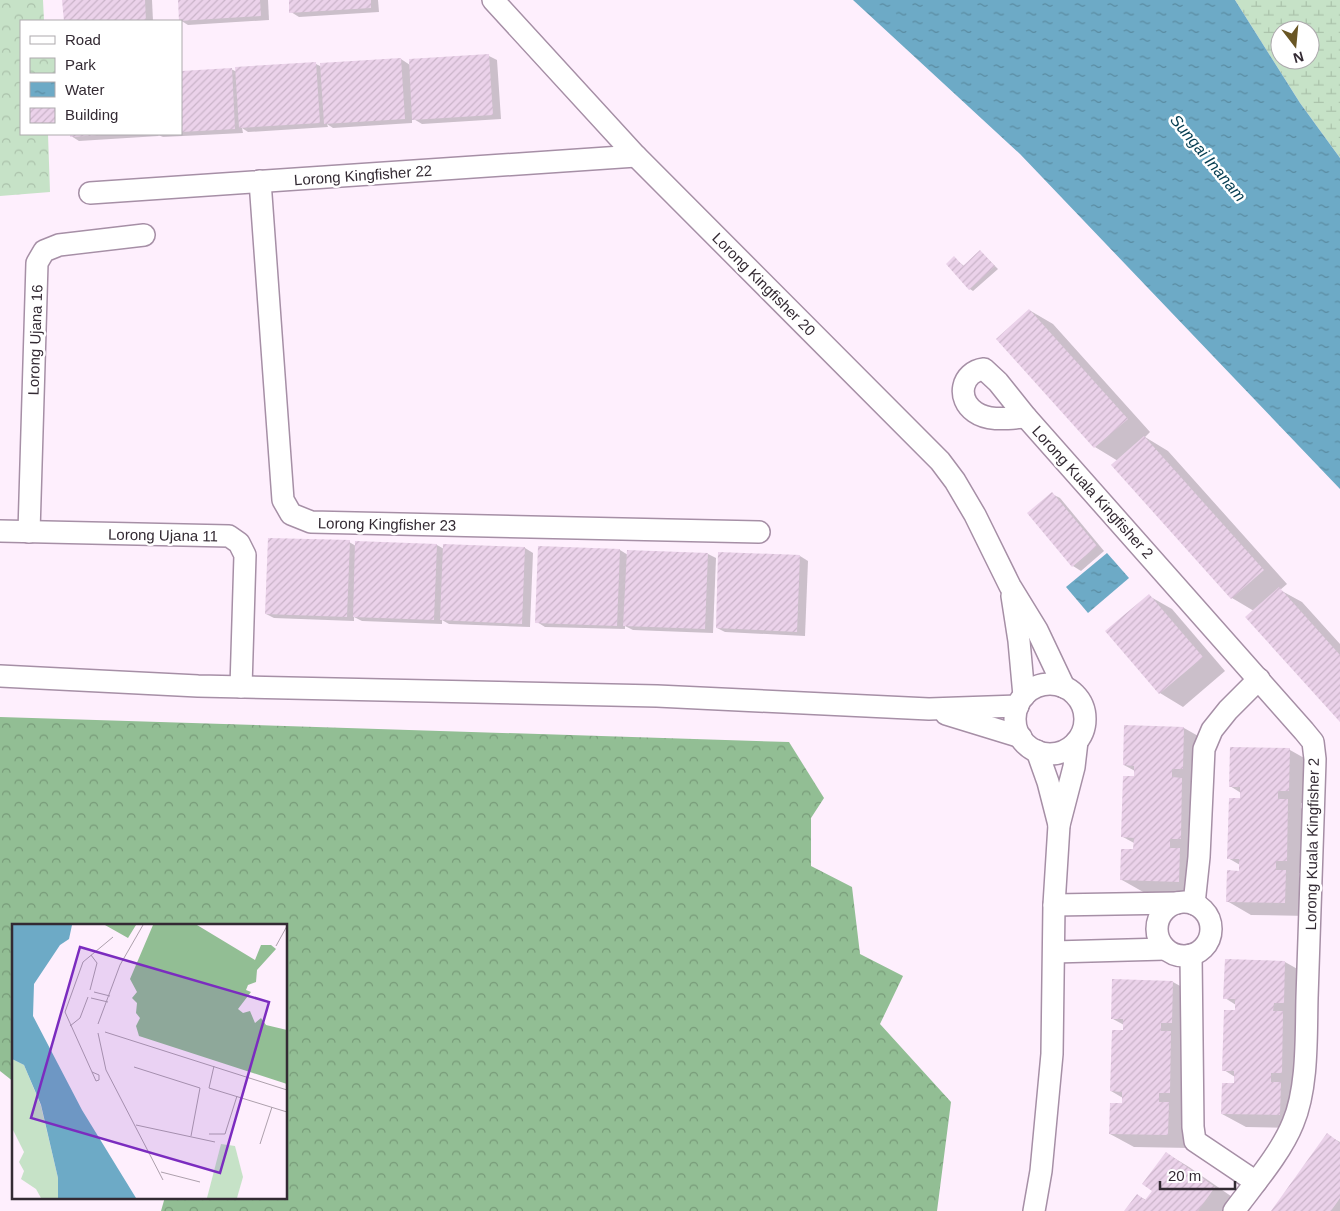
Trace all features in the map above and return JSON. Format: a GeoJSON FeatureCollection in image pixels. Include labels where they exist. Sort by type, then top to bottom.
{"type":"FeatureCollection","features":[{"type":"Feature","properties":{"kind":"street","name":"Lorong Kingfisher 20"},"geometry":{"type":"LineString","coordinates":[[493,0],[636,156],[940,461],[955,481],[974,515],[1010,586],[1037,630],[1064,687]]}},
{"type":"Feature","properties":{"kind":"street","name":"Lorong Kingfisher 22"},"geometry":{"type":"LineString","coordinates":[[90,193],[636,156]]}},
{"type":"Feature","properties":{"kind":"street","name":"Lorong Kingfisher 23"},"geometry":{"type":"LineString","coordinates":[[260,182],[283,500],[291,514],[311,522],[759,532]]}},
{"type":"Feature","properties":{"kind":"street","name":"Lorong Ujana 16"},"geometry":{"type":"LineString","coordinates":[[29,532],[37,263],[44,251],[59,245],[144,234]]}},
{"type":"Feature","properties":{"kind":"street","name":"Lorong Kuala Kingfisher 2"},"geometry":{"type":"LineString","coordinates":[[1026,417],[1259,679],[1312,742],[1315,759],[1305,1054],[1300,1099],[1293,1123],[1280,1146],[1234,1211]]}},
{"type":"Feature","properties":{"kind":"street","name":"Lorong Ujana 11"},"geometry":{"type":"LineString","coordinates":[[0,531],[228,536],[239,543],[245,555],[242,687]]}},
{"type":"Feature","properties":{"kind":"street","name":"Lorong Kingfisher 20"},"geometry":{"type":"LineString","coordinates":[[1010,586],[1019,641],[1021,701]]}},
{"type":"Feature","properties":{"kind":"street"},"geometry":{"type":"LineString","coordinates":[[0,676],[242,687],[657,696],[929,709],[1021,701]]}},
{"type":"Feature","properties":{"kind":"street"},"geometry":{"type":"LineString","coordinates":[[1186,904],[1198,857],[1204,749],[1212,730],[1228,710],[1259,679]]}},
{"type":"Feature","properties":{"kind":"street"},"geometry":{"type":"LineString","coordinates":[[1053,684],[1073,692],[1080,700],[1086,721],[1083,732],[1077,742],[1069,749],[1059,753],[1048,754],[1028,746],[1016,727],[1016,716],[1021,701],[1032,689],[1042,685],[1053,684]]}},
{"type":"Feature","properties":{"kind":"street"},"geometry":{"type":"LineString","coordinates":[[929,709],[1021,737]]}},
{"type":"Feature","properties":{"kind":"street"},"geometry":{"type":"LineString","coordinates":[[1034,1211],[1041,1171],[1052,1054],[1054,905],[1059,825],[1074,767],[1077,742]]}},
{"type":"Feature","properties":{"kind":"street"},"geometry":{"type":"LineString","coordinates":[[1037,751],[1048,782],[1059,825]]}},
{"type":"Feature","properties":{"kind":"street"},"geometry":{"type":"LineString","coordinates":[[1054,905],[1186,904],[1207,915],[1211,931],[1205,946],[1191,955],[1177,955],[1165,948],[1157,934],[1159,918],[1164,912],[1186,904]]}},
{"type":"Feature","properties":{"kind":"street"},"geometry":{"type":"LineString","coordinates":[[1054,952],[1165,948]]}},
{"type":"Feature","properties":{"kind":"street"},"geometry":{"type":"LineString","coordinates":[[1191,955],[1193,1127],[1195,1140],[1256,1182]]}},
{"type":"Feature","properties":{"kind":"green space"},"geometry":{"type":"Polygon","coordinates":[[[0,0],[43,0],[44,20],[20,20],[20,135],[48,135],[50,192],[0,196],[0,0]]]}},
{"type":"Feature","properties":{"kind":"green space"},"geometry":{"type":"Polygon","coordinates":[[[1235,0],[1340,0],[1340,158],[1300,103],[1279,70],[1320,70],[1320,20],[1270,20],[1270,55],[1235,0]]]}},
{"type":"Feature","properties":{"kind":"green space"},"geometry":{"type":"Polygon","coordinates":[[[0,717],[789,742],[824,798],[811,818],[811,866],[852,887],[860,954],[903,976],[880,1024],[951,1102],[937,1211],[161,1211],[165,1198],[288,1198],[288,924],[12,924],[12,1080],[0,1071],[0,717]]]}},
{"type":"Feature","properties":{"kind":"water","name":"Sungai Inanam"},"geometry":{"type":"Polygon","coordinates":[[[853,0],[1235,0],[1270,55],[1270,70],[1279,70],[1300,103],[1340,158],[1340,489],[1020,154],[853,0]]]}},
{"type":"Feature","properties":{"kind":"water"},"geometry":{"type":"Polygon","coordinates":[[[1107,553],[1129,578],[1088,613],[1066,587],[1107,553]]]}},
{"type":"Feature","properties":{"kind":"building"},"geometry":{"type":"Polygon","coordinates":[[[62,0],[145,0],[146,20],[64,20],[62,0]]]}},
{"type":"Feature","properties":{"kind":"building"},"geometry":{"type":"Polygon","coordinates":[[[178,0],[260,0],[261,16],[179,20],[178,0]]]}},
{"type":"Feature","properties":{"kind":"building"},"geometry":{"type":"Polygon","coordinates":[[[289,0],[371,0],[371,8],[289,13],[289,0]]]}},
{"type":"Feature","properties":{"kind":"building"},"geometry":{"type":"Polygon","coordinates":[[[489,54],[493,115],[412,120],[409,59],[489,54]]]}},
{"type":"Feature","properties":{"kind":"building"},"geometry":{"type":"Polygon","coordinates":[[[401,58],[405,119],[324,124],[320,63],[401,58]]]}},
{"type":"Feature","properties":{"kind":"building"},"geometry":{"type":"Polygon","coordinates":[[[316,62],[320,123],[239,128],[235,67],[316,62]]]}},
{"type":"Feature","properties":{"kind":"building"},"geometry":{"type":"Polygon","coordinates":[[[232,68],[235,129],[182,132],[182,71],[232,68]]]}},
{"type":"Feature","properties":{"kind":"building"},"geometry":{"type":"Polygon","coordinates":[[[70,135],[101,135],[70,137],[70,135]]]}},
{"type":"Feature","properties":{"kind":"building"},"geometry":{"type":"Polygon","coordinates":[[[980,250],[995,266],[969,290],[946,264],[954,256],[963,266],[980,250]]]}},
{"type":"Feature","properties":{"kind":"building"},"geometry":{"type":"Polygon","coordinates":[[[1029,309],[1128,419],[1094,448],[996,339],[1029,309]]]}},
{"type":"Feature","properties":{"kind":"building"},"geometry":{"type":"Polygon","coordinates":[[[1144,436],[1264,570],[1231,599],[1111,465],[1144,436]]]}},
{"type":"Feature","properties":{"kind":"building"},"geometry":{"type":"Polygon","coordinates":[[[1052,492],[1097,546],[1072,567],[1027,513],[1052,492]]]}},
{"type":"Feature","properties":{"kind":"building"},"geometry":{"type":"Polygon","coordinates":[[[268,538],[350,540],[347,617],[265,614],[268,538]]]}},
{"type":"Feature","properties":{"kind":"building"},"geometry":{"type":"Polygon","coordinates":[[[355,541],[437,544],[434,620],[353,617],[355,541]]]}},
{"type":"Feature","properties":{"kind":"building"},"geometry":{"type":"Polygon","coordinates":[[[443,544],[525,547],[522,624],[440,620],[443,544]]]}},
{"type":"Feature","properties":{"kind":"building"},"geometry":{"type":"Polygon","coordinates":[[[538,546],[620,549],[617,626],[535,623],[538,546]]]}},
{"type":"Feature","properties":{"kind":"building"},"geometry":{"type":"Polygon","coordinates":[[[627,550],[708,553],[705,629],[623,626],[627,550]]]}},
{"type":"Feature","properties":{"kind":"building"},"geometry":{"type":"Polygon","coordinates":[[[718,552],[800,555],[797,632],[716,628],[718,552]]]}},
{"type":"Feature","properties":{"kind":"building"},"geometry":{"type":"Polygon","coordinates":[[[1279,587],[1340,655],[1340,722],[1245,617],[1279,587]]]}},
{"type":"Feature","properties":{"kind":"building"},"geometry":{"type":"Polygon","coordinates":[[[1149,594],[1203,657],[1159,694],[1105,631],[1149,594]]]}},
{"type":"Feature","properties":{"kind":"building"},"geometry":{"type":"Polygon","coordinates":[[[1124,725],[1184,727],[1183,769],[1172,769],[1172,777],[1182,778],[1181,839],[1170,839],[1170,848],[1180,848],[1179,882],[1120,880],[1121,849],[1133,849],[1134,838],[1121,837],[1123,776],[1134,776],[1134,766],[1123,765],[1124,725]]]}},
{"type":"Feature","properties":{"kind":"building"},"geometry":{"type":"Polygon","coordinates":[[[1230,747],[1290,748],[1289,791],[1278,791],[1278,799],[1288,799],[1287,861],[1276,861],[1276,870],[1286,870],[1285,903],[1226,902],[1227,870],[1239,871],[1239,859],[1227,859],[1229,798],[1240,798],[1240,787],[1229,787],[1230,747]]]}},
{"type":"Feature","properties":{"kind":"building"},"geometry":{"type":"Polygon","coordinates":[[[1225,959],[1285,961],[1284,1003],[1274,1003],[1273,1011],[1283,1011],[1282,1073],[1271,1073],[1271,1082],[1281,1082],[1280,1115],[1221,1114],[1222,1083],[1234,1083],[1234,1071],[1222,1071],[1224,1010],[1235,1010],[1235,999],[1223,999],[1225,959]]]}},
{"type":"Feature","properties":{"kind":"building"},"geometry":{"type":"Polygon","coordinates":[[[1112,979],[1173,981],[1172,1023],[1161,1023],[1161,1031],[1171,1031],[1170,1093],[1159,1093],[1159,1102],[1169,1102],[1168,1135],[1109,1134],[1110,1103],[1122,1103],[1122,1092],[1110,1091],[1112,1030],[1123,1030],[1123,1019],[1111,1019],[1112,979]]]}},
{"type":"Feature","properties":{"kind":"building"},"geometry":{"type":"Polygon","coordinates":[[[1327,1133],[1340,1143],[1340,1198],[1331,1211],[1271,1211],[1327,1133]]]}},
{"type":"Feature","properties":{"kind":"building"},"geometry":{"type":"Polygon","coordinates":[[[1166,1152],[1215,1187],[1198,1211],[1124,1211],[1137,1194],[1145,1200],[1152,1191],[1142,1184],[1166,1152]]]}}]}
